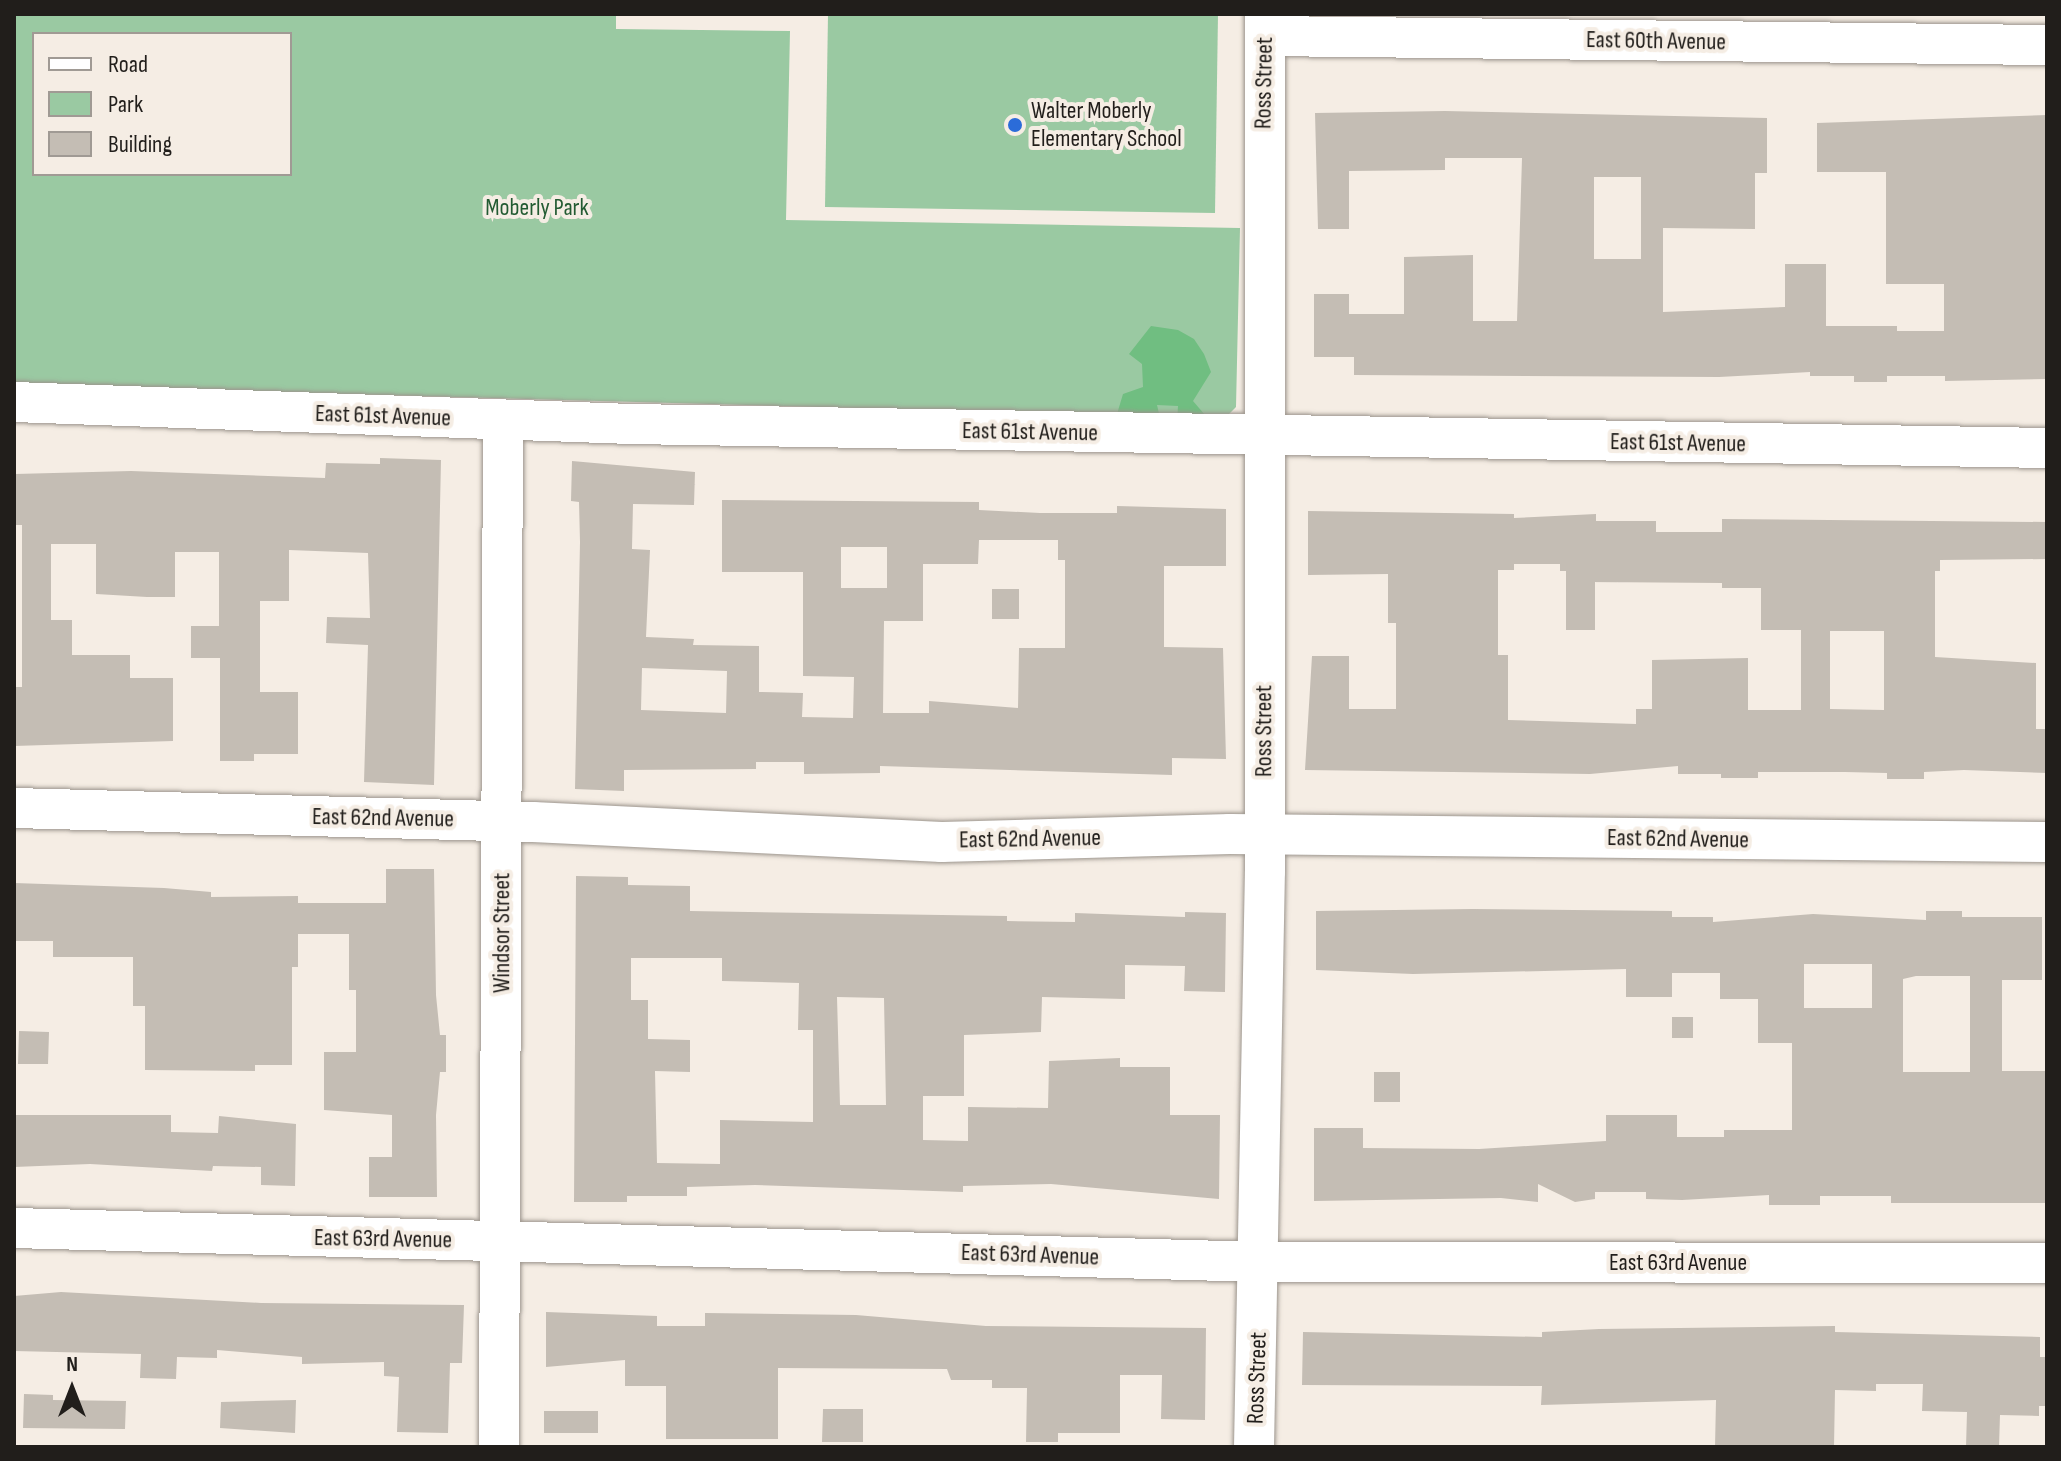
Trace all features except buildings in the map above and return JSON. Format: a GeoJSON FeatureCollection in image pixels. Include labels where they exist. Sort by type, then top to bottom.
{"type":"FeatureCollection","features":[{"type":"Feature","properties":{"kind":"street","name":"East 60th Avenue"},"geometry":{"type":"LineString","coordinates":[[1265,25],[2047,45]]}},
{"type":"Feature","properties":{"kind":"street","name":"Ross Street"},"geometry":{"type":"LineString","coordinates":[[1254,1447],[1261,1262],[1265,835],[1265,25]]}},
{"type":"Feature","properties":{"kind":"street","name":"East 61st Avenue"},"geometry":{"type":"LineString","coordinates":[[14,402],[503,420],[1263,437],[2047,448]]}},
{"type":"Feature","properties":{"kind":"street","name":"Windsor Street"},"geometry":{"type":"LineString","coordinates":[[499,1447],[503,420]]}},
{"type":"Feature","properties":{"kind":"street","name":"East 62nd Avenue"},"geometry":{"type":"LineString","coordinates":[[14,808],[502,821],[942,842],[1265,835],[2047,842]]}},
{"type":"Feature","properties":{"kind":"street","name":"East 63rd Avenue"},"geometry":{"type":"LineString","coordinates":[[14,1228],[1261,1262],[2047,1263]]}},
{"type":"Feature","properties":{"kind":"green space","name":"Moberly Park"},"geometry":{"type":"Polygon","coordinates":[[[14,14],[616,14],[616,29],[790,31],[786,220],[1240,228],[1236,407],[1225,418],[14,385],[14,14]]]}},
{"type":"Feature","properties":{"kind":"green space","name":"Walter Moberly Elementary School"},"geometry":{"type":"Polygon","coordinates":[[[828,14],[1218,14],[1215,213],[825,207],[828,14]]]}},
{"type":"Feature","properties":{"kind":"green space"},"geometry":{"type":"Polygon","coordinates":[[[1151,326],[1178,330],[1194,339],[1204,354],[1211,372],[1193,401],[1205,415],[1177,422],[1178,406],[1157,405],[1161,422],[1117,414],[1123,394],[1143,387],[1142,364],[1129,354],[1151,326]]]}},
{"type":"Feature","properties":{"kind":"place","name":"Walter Moberly Elementary School"},"geometry":{"type":"Point","coordinates":[1015,125]}}]}
